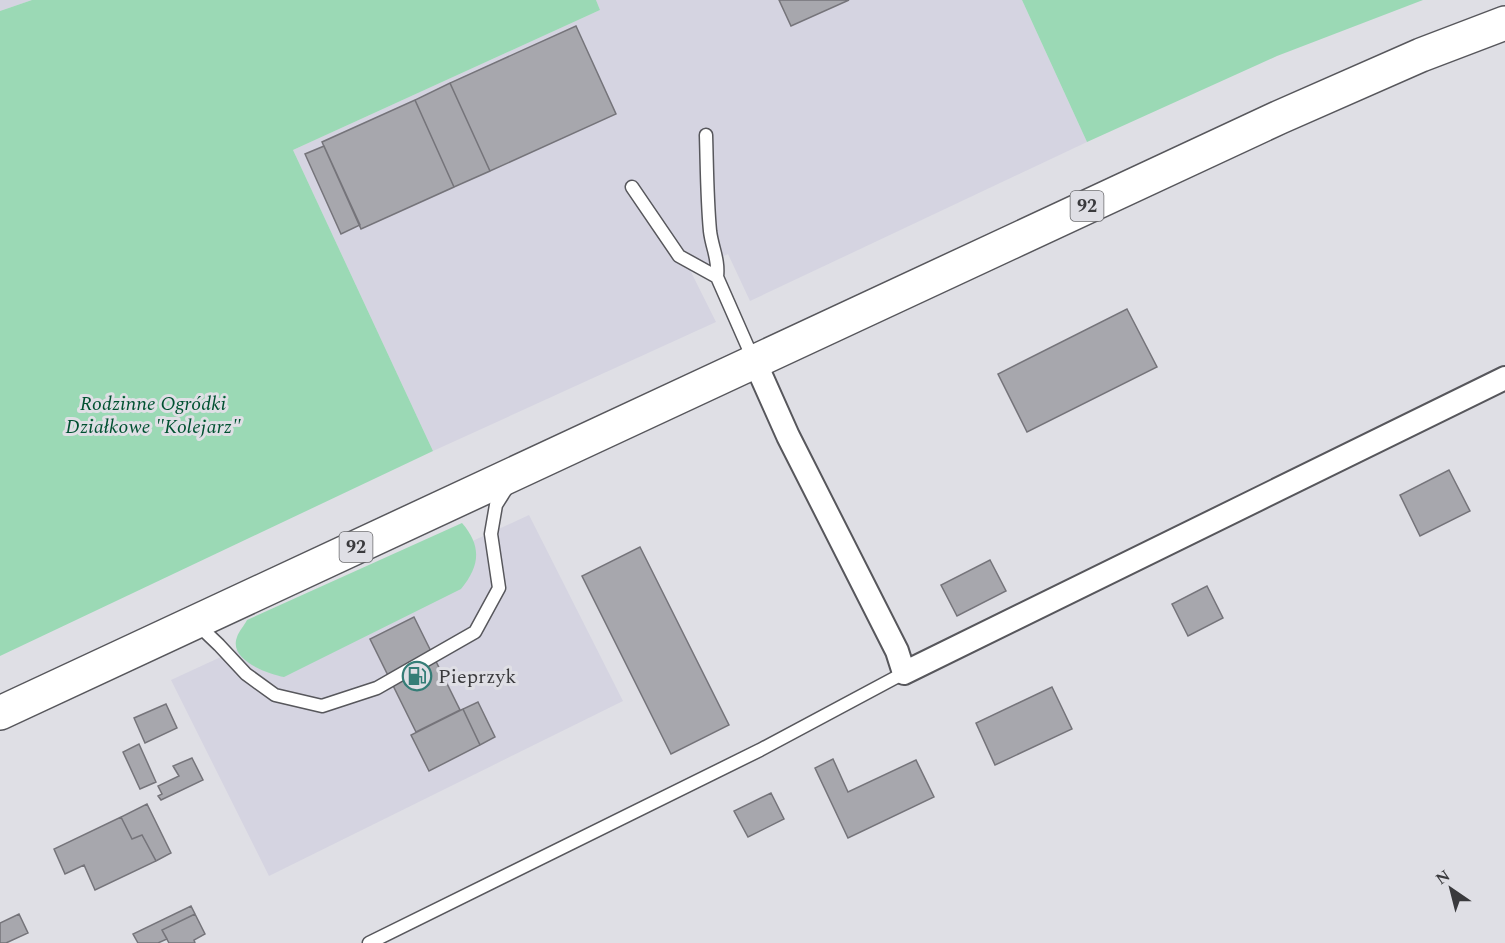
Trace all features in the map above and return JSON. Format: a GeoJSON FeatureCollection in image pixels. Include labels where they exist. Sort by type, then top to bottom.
{"type":"FeatureCollection","features":[{"type":"Feature","properties":{"kind":"main road","name":"92"},"geometry":{"type":"LineString","coordinates":[[0,713],[1280,117],[1422,55],[1505,22]]}},
{"type":"Feature","properties":{"kind":"street"},"geometry":{"type":"LineString","coordinates":[[755,362],[788,436],[897,651],[904,673],[1505,378]]}},
{"type":"Feature","properties":{"kind":"lane"},"geometry":{"type":"LineString","coordinates":[[706,135],[709,217],[711,241],[718,264],[717,277],[755,362]]}},
{"type":"Feature","properties":{"kind":"lane"},"geometry":{"type":"LineString","coordinates":[[632,187],[679,256],[717,277]]}},
{"type":"Feature","properties":{"kind":"lane"},"geometry":{"type":"LineString","coordinates":[[195,622],[246,674],[275,695],[322,706],[377,688],[475,632],[499,588],[491,534],[496,505],[518,471]]}},
{"type":"Feature","properties":{"kind":"lane"},"geometry":{"type":"LineString","coordinates":[[369,943],[760,750],[904,673]]}},
{"type":"Feature","properties":{"kind":"shaded area"},"geometry":{"type":"Polygon","coordinates":[[[0,0],[32,0],[0,11],[0,0]]]}},
{"type":"Feature","properties":{"kind":"shaded area"},"geometry":{"type":"Polygon","coordinates":[[[596,0],[1022,0],[1087,142],[750,301],[728,254],[691,272],[716,322],[433,451],[293,150],[600,10],[596,0]]]}},
{"type":"Feature","properties":{"kind":"shaded area"},"geometry":{"type":"Polygon","coordinates":[[[529,515],[623,701],[269,876],[171,680],[529,515]]]}},
{"type":"Feature","properties":{"kind":"green space","name":"Rodzinne Ogródki Działkowe \"Kolejarz\""},"geometry":{"type":"Polygon","coordinates":[[[32,0],[596,0],[600,10],[293,150],[433,451],[0,656],[0,11],[32,0]]]}},
{"type":"Feature","properties":{"kind":"green space"},"geometry":{"type":"Polygon","coordinates":[[[1022,0],[1423,0],[1277,56],[1087,142],[1022,0]]]}},
{"type":"Feature","properties":{"kind":"green space"},"geometry":{"type":"Polygon","coordinates":[[[462,523],[473,540],[476,556],[472,572],[461,589],[284,677],[260,669],[238,653],[237,637],[247,620],[462,523]]]}},
{"type":"Feature","properties":{"kind":"building"},"geometry":{"type":"Polygon","coordinates":[[[779,0],[849,0],[791,26],[779,0]]]}},
{"type":"Feature","properties":{"kind":"building"},"geometry":{"type":"Polygon","coordinates":[[[576,26],[616,114],[490,171],[450,83],[576,26]]]}},
{"type":"Feature","properties":{"kind":"building"},"geometry":{"type":"Polygon","coordinates":[[[450,83],[490,171],[454,187],[415,100],[450,83]]]}},
{"type":"Feature","properties":{"kind":"building"},"geometry":{"type":"Polygon","coordinates":[[[415,100],[454,187],[361,229],[322,142],[415,100]]]}},
{"type":"Feature","properties":{"kind":"building"},"geometry":{"type":"Polygon","coordinates":[[[324,146],[360,225],[341,234],[305,154],[324,146]]]}},
{"type":"Feature","properties":{"kind":"building"},"geometry":{"type":"Polygon","coordinates":[[[1127,309],[1157,367],[1027,432],[998,374],[1127,309]]]}},
{"type":"Feature","properties":{"kind":"building"},"geometry":{"type":"Polygon","coordinates":[[[1449,470],[1470,511],[1420,536],[1400,495],[1449,470]]]}},
{"type":"Feature","properties":{"kind":"building"},"geometry":{"type":"Polygon","coordinates":[[[640,547],[729,725],[671,754],[582,576],[640,547]]]}},
{"type":"Feature","properties":{"kind":"building"},"geometry":{"type":"Polygon","coordinates":[[[990,560],[1006,591],[957,616],[941,585],[990,560]]]}},
{"type":"Feature","properties":{"kind":"building"},"geometry":{"type":"Polygon","coordinates":[[[1207,586],[1223,618],[1188,636],[1172,604],[1207,586]]]}},
{"type":"Feature","properties":{"kind":"building"},"geometry":{"type":"Polygon","coordinates":[[[414,617],[460,710],[416,732],[370,639],[414,617]]]}},
{"type":"Feature","properties":{"kind":"building"},"geometry":{"type":"Polygon","coordinates":[[[1052,687],[1072,729],[995,765],[976,723],[1052,687]]]}},
{"type":"Feature","properties":{"kind":"building"},"geometry":{"type":"Polygon","coordinates":[[[478,702],[495,737],[480,745],[463,709],[478,702]]]}},
{"type":"Feature","properties":{"kind":"building"},"geometry":{"type":"Polygon","coordinates":[[[166,704],[177,728],[145,743],[134,718],[166,704]]]}},
{"type":"Feature","properties":{"kind":"building"},"geometry":{"type":"Polygon","coordinates":[[[463,709],[480,745],[429,771],[411,735],[463,709]]]}},
{"type":"Feature","properties":{"kind":"building"},"geometry":{"type":"Polygon","coordinates":[[[139,744],[156,782],[140,789],[123,752],[139,744]]]}},
{"type":"Feature","properties":{"kind":"building"},"geometry":{"type":"Polygon","coordinates":[[[192,758],[203,780],[161,800],[158,796],[162,794],[158,786],[179,776],[173,766],[192,758]]]}},
{"type":"Feature","properties":{"kind":"building"},"geometry":{"type":"Polygon","coordinates":[[[833,759],[848,792],[916,760],[934,797],[848,838],[815,768],[833,759]]]}},
{"type":"Feature","properties":{"kind":"building"},"geometry":{"type":"Polygon","coordinates":[[[771,793],[784,819],[748,837],[734,811],[771,793]]]}},
{"type":"Feature","properties":{"kind":"building"},"geometry":{"type":"Polygon","coordinates":[[[147,804],[171,853],[156,861],[142,835],[132,839],[121,817],[147,804]]]}},
{"type":"Feature","properties":{"kind":"building"},"geometry":{"type":"Polygon","coordinates":[[[121,817],[132,839],[142,835],[156,861],[95,890],[84,865],[65,874],[54,849],[121,817]]]}},
{"type":"Feature","properties":{"kind":"building"},"geometry":{"type":"Polygon","coordinates":[[[191,906],[195,914],[162,930],[167,939],[158,943],[138,943],[133,934],[191,906]]]}},
{"type":"Feature","properties":{"kind":"building"},"geometry":{"type":"Polygon","coordinates":[[[19,914],[28,933],[6,943],[0,943],[0,923],[19,914]]]}},
{"type":"Feature","properties":{"kind":"building"},"geometry":{"type":"Polygon","coordinates":[[[195,914],[205,934],[194,940],[195,943],[169,943],[162,930],[195,914]]]}},
{"type":"Feature","properties":{"kind":"place","name":"Pieprzyk"},"geometry":{"type":"Point","coordinates":[417,676]}}]}
